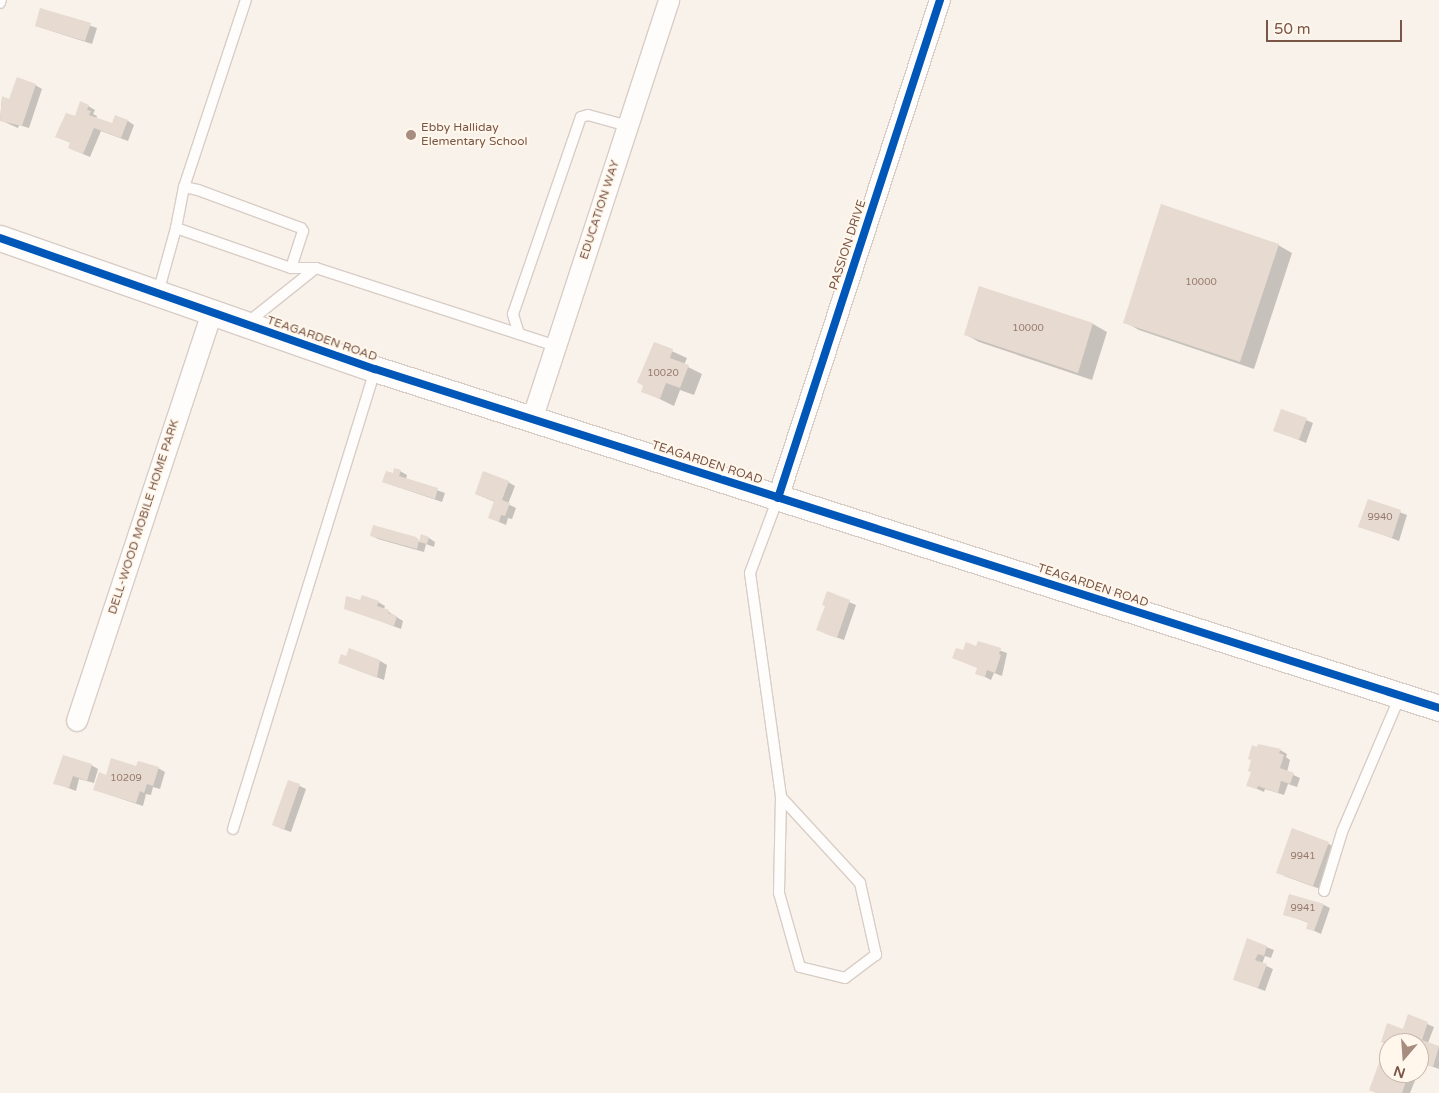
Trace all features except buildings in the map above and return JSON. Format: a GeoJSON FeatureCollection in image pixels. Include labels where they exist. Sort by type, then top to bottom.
{"type":"FeatureCollection","features":[{"type":"Feature","properties":{"kind":"street","name":"EDUCATION WAY"},"geometry":{"type":"LineString","coordinates":[[532,420],[667,0]]}},
{"type":"Feature","properties":{"kind":"street","name":"PASSION DRIVE"},"geometry":{"type":"LineString","coordinates":[[778,498],[940,0]]}},
{"type":"Feature","properties":{"kind":"street","name":"TEAGARDEN ROAD"},"geometry":{"type":"LineString","coordinates":[[0,238],[375,369],[1439,708]]}},
{"type":"Feature","properties":{"kind":"street","name":"DELL-WOOD MOBILE HOME PARK"},"geometry":{"type":"LineString","coordinates":[[77,721],[212,312]]}},
{"type":"Feature","properties":{"kind":"lane"},"geometry":{"type":"LineString","coordinates":[[158,294],[176,228],[184,187],[246,0]]}},
{"type":"Feature","properties":{"kind":"lane"},"geometry":{"type":"LineString","coordinates":[[519,334],[513,314],[581,117],[588,115],[628,126]]}},
{"type":"Feature","properties":{"kind":"lane"},"geometry":{"type":"LineString","coordinates":[[184,187],[301,228],[303,231],[291,268]]}},
{"type":"Feature","properties":{"kind":"lane"},"geometry":{"type":"LineString","coordinates":[[176,228],[291,268],[316,268],[556,346]]}},
{"type":"Feature","properties":{"kind":"lane"},"geometry":{"type":"LineString","coordinates":[[246,324],[316,268]]}},
{"type":"Feature","properties":{"kind":"lane"},"geometry":{"type":"LineString","coordinates":[[233,829],[375,369]]}},
{"type":"Feature","properties":{"kind":"lane"},"geometry":{"type":"LineString","coordinates":[[778,498],[750,573],[781,797],[779,893],[800,967],[845,978],[876,955],[860,883],[781,797]]}},
{"type":"Feature","properties":{"kind":"lane"},"geometry":{"type":"LineString","coordinates":[[1324,890],[1342,832],[1400,695]]}},
{"type":"Feature","properties":{"kind":"cycle path"},"geometry":{"type":"LineString","coordinates":[[778,498],[940,0]]}},
{"type":"Feature","properties":{"kind":"cycle path"},"geometry":{"type":"LineString","coordinates":[[0,238],[375,369],[1439,708]]}},
{"type":"Feature","properties":{"kind":"place","name":"Ebby Halliday Elementary School"},"geometry":{"type":"Point","coordinates":[411,135]}}]}
